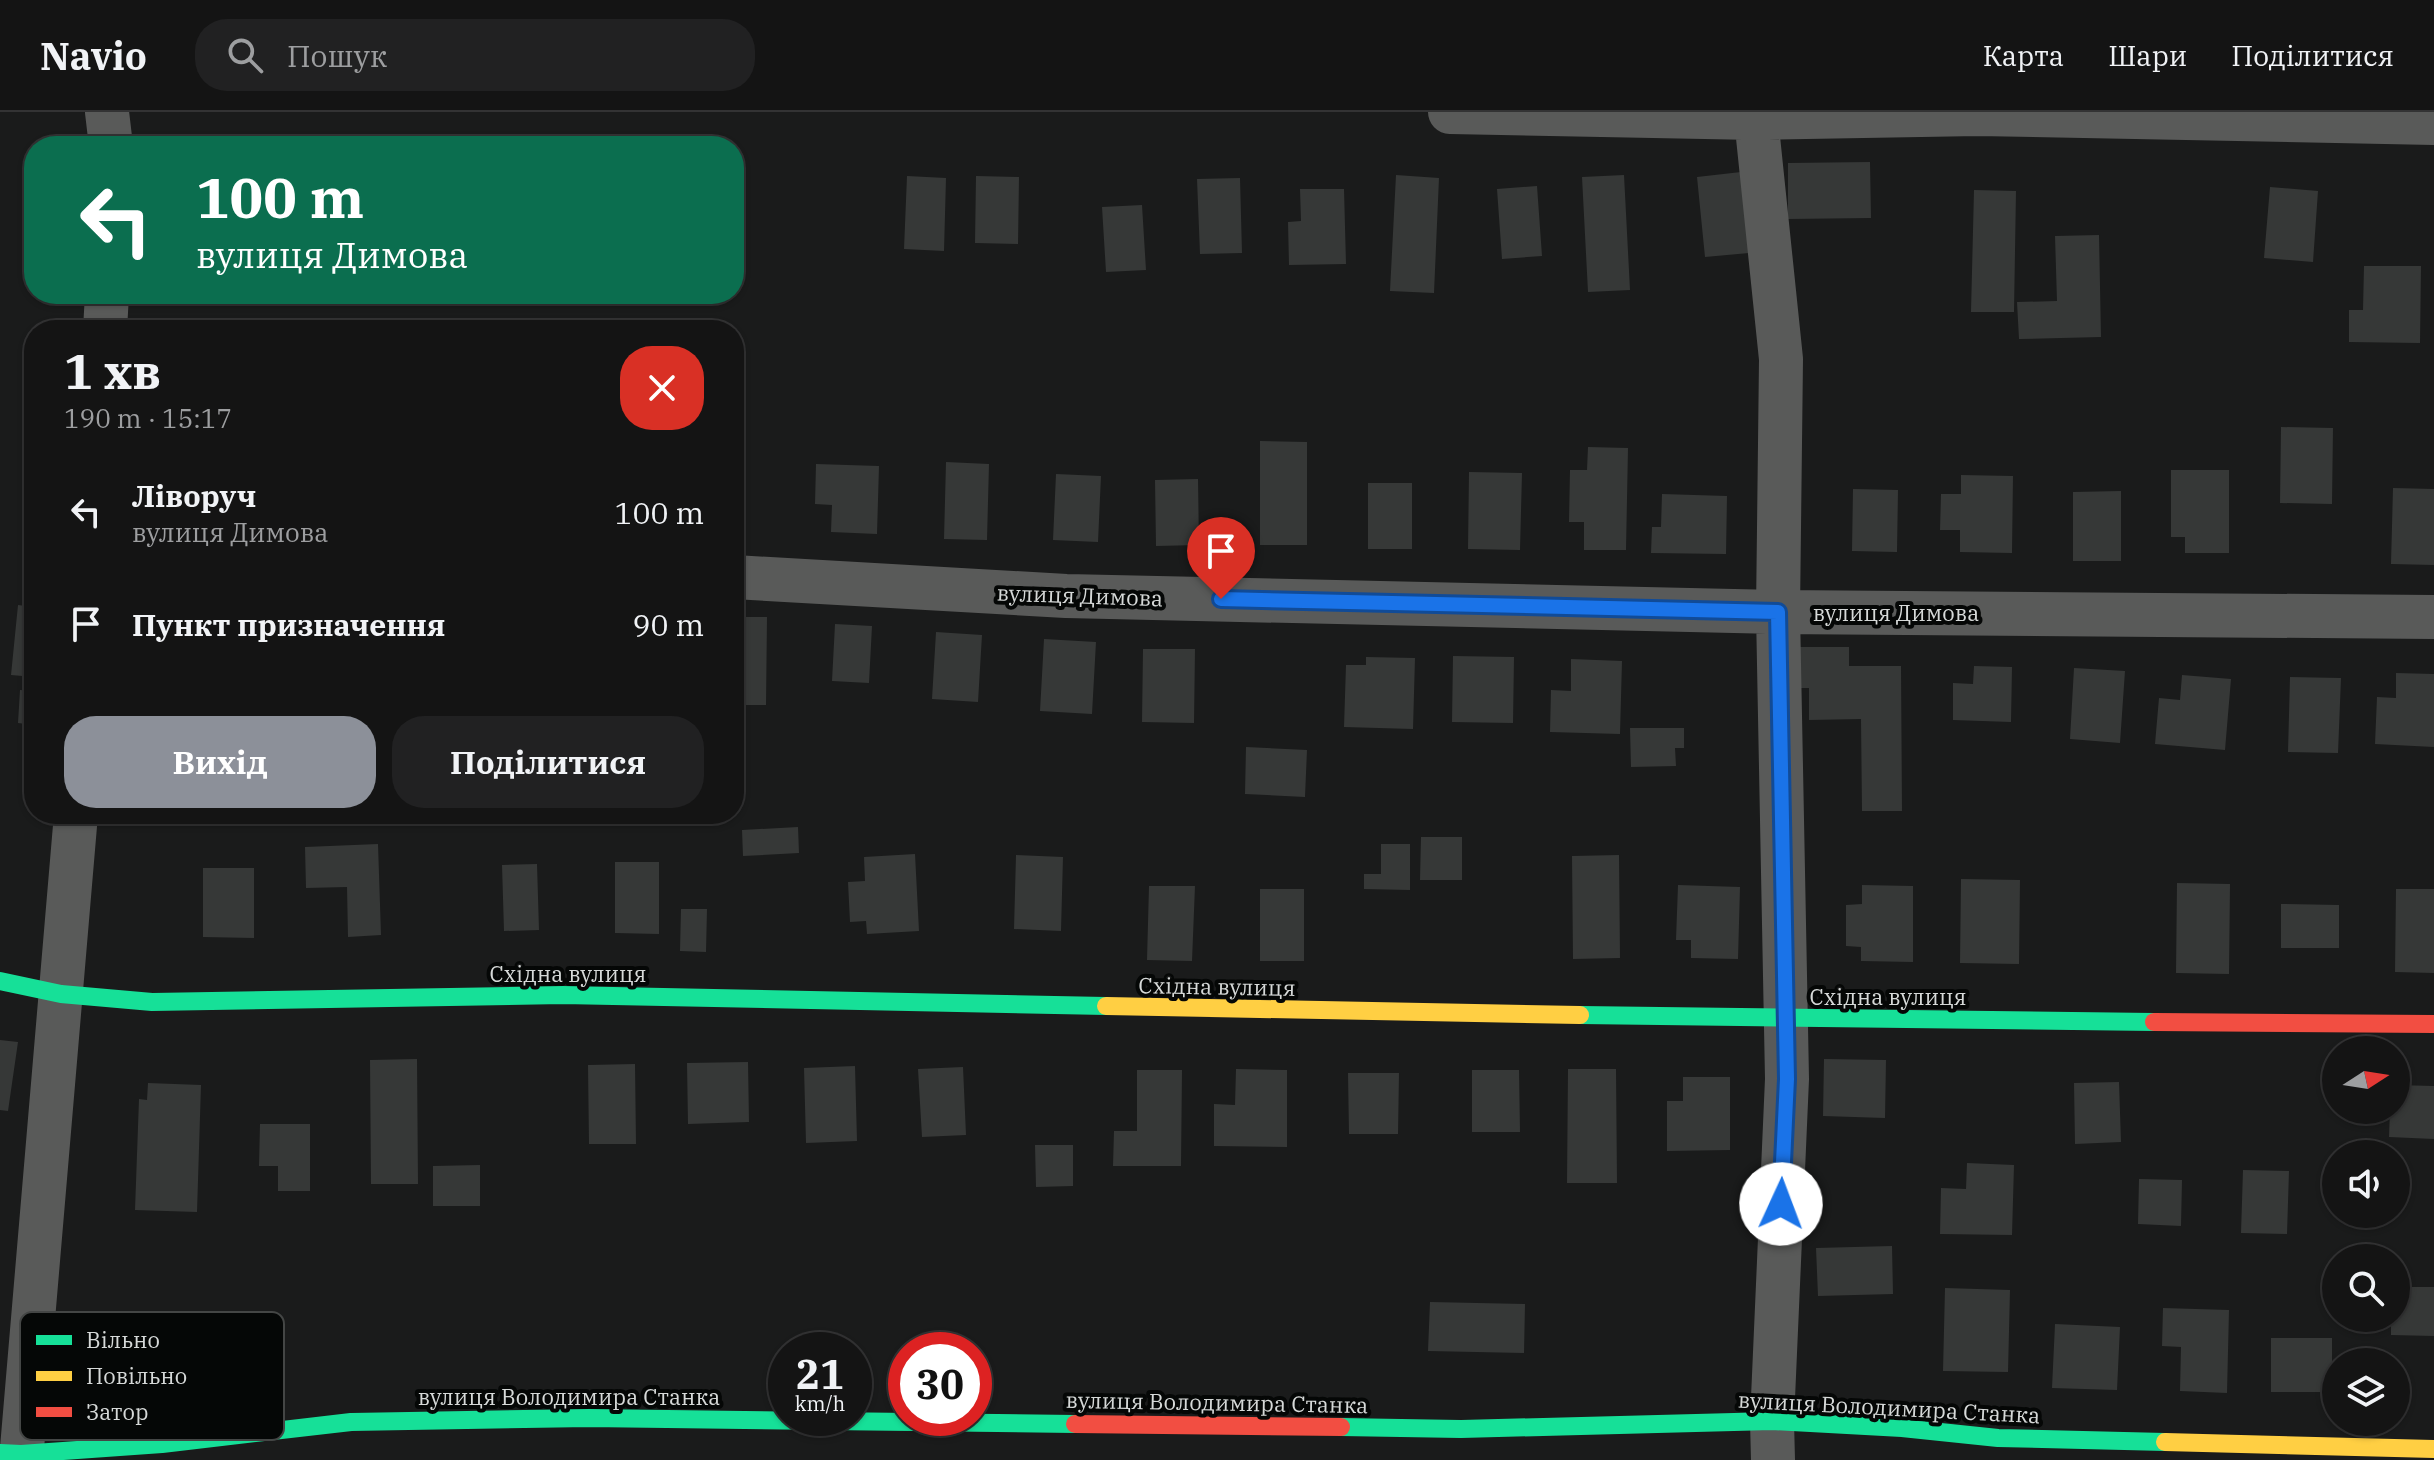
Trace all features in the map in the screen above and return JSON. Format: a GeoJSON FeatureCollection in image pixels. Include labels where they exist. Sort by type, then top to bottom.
{"type":"FeatureCollection","features":[{"type":"Feature","properties":{"kind":"street"},"geometry":{"type":"LineString","coordinates":[[107,112],[110,136]]}},
{"type":"Feature","properties":{"kind":"street"},"geometry":{"type":"LineString","coordinates":[[1450,112],[1756,118],[1978,114],[2434,123]]}},
{"type":"Feature","properties":{"kind":"street"},"geometry":{"type":"LineString","coordinates":[[1756,118],[1781,359],[1778,612],[1787,1079],[1772,1440]]}},
{"type":"Feature","properties":{"kind":"street","name":"вулиця Димова"},"geometry":{"type":"LineString","coordinates":[[744,578],[1066,596],[1778,612],[2434,617]]}},
{"type":"Feature","properties":{"kind":"street"},"geometry":{"type":"LineString","coordinates":[[29,1312],[75,824]]}},
{"type":"Feature","properties":{"kind":"street","name":"Східна вулиця"},"geometry":{"type":"LineString","coordinates":[[0,981],[61,994],[152,1002],[563,995],[1785,1019],[2434,1024]]}},
{"type":"Feature","properties":{"kind":"street"},"geometry":{"type":"LineString","coordinates":[[14,1456],[20,1397]]}},
{"type":"Feature","properties":{"kind":"street","name":"вулиця Володимира Станка"},"geometry":{"type":"LineString","coordinates":[[284,1430],[351,1422],[458,1418],[1461,1429],[1772,1440],[1902,1428],[1998,1438],[2434,1449]]}},
{"type":"Feature","properties":{"kind":"street","name":"вулиця Володимира Станка"},"geometry":{"type":"LineString","coordinates":[[14,1456],[196,1440]]}},
{"type":"Feature","properties":{"kind":"building"},"geometry":{"type":"Polygon","coordinates":[[[1870,162],[1871,218],[1788,219],[1788,163],[1870,162]]]}},
{"type":"Feature","properties":{"kind":"building"},"geometry":{"type":"Polygon","coordinates":[[[1741,172],[1749,253],[1705,257],[1697,177],[1741,172]]]}},
{"type":"Feature","properties":{"kind":"building"},"geometry":{"type":"Polygon","coordinates":[[[1396,175],[1439,178],[1434,293],[1390,291],[1396,175]]]}},
{"type":"Feature","properties":{"kind":"building"},"geometry":{"type":"Polygon","coordinates":[[[1624,175],[1630,290],[1588,292],[1582,177],[1624,175]]]}},
{"type":"Feature","properties":{"kind":"building"},"geometry":{"type":"Polygon","coordinates":[[[907,176],[946,178],[944,251],[904,249],[907,176]]]}},
{"type":"Feature","properties":{"kind":"building"},"geometry":{"type":"Polygon","coordinates":[[[976,176],[1019,177],[1018,244],[975,243],[976,176]]]}},
{"type":"Feature","properties":{"kind":"building"},"geometry":{"type":"Polygon","coordinates":[[[1240,178],[1242,253],[1200,254],[1197,179],[1240,178]]]}},
{"type":"Feature","properties":{"kind":"building"},"geometry":{"type":"Polygon","coordinates":[[[1537,186],[1542,256],[1502,259],[1497,189],[1537,186]]]}},
{"type":"Feature","properties":{"kind":"building"},"geometry":{"type":"Polygon","coordinates":[[[2270,187],[2318,191],[2313,262],[2264,258],[2270,187]]]}},
{"type":"Feature","properties":{"kind":"building"},"geometry":{"type":"Polygon","coordinates":[[[1300,189],[1344,189],[1346,264],[1289,265],[1288,222],[1301,221],[1300,189]]]}},
{"type":"Feature","properties":{"kind":"building"},"geometry":{"type":"Polygon","coordinates":[[[1974,190],[2016,191],[2014,312],[1971,312],[1974,190]]]}},
{"type":"Feature","properties":{"kind":"building"},"geometry":{"type":"Polygon","coordinates":[[[1142,205],[1146,270],[1106,272],[1102,207],[1142,205]]]}},
{"type":"Feature","properties":{"kind":"building"},"geometry":{"type":"Polygon","coordinates":[[[2099,235],[2101,337],[2019,339],[2017,302],[2057,301],[2055,236],[2099,235]]]}},
{"type":"Feature","properties":{"kind":"building"},"geometry":{"type":"Polygon","coordinates":[[[2364,266],[2421,266],[2420,343],[2349,342],[2349,310],[2363,310],[2364,266]]]}},
{"type":"Feature","properties":{"kind":"building"},"geometry":{"type":"Polygon","coordinates":[[[2281,427],[2333,428],[2332,504],[2280,503],[2281,427]]]}},
{"type":"Feature","properties":{"kind":"building"},"geometry":{"type":"Polygon","coordinates":[[[1260,441],[1307,442],[1307,545],[1260,545],[1260,441]]]}},
{"type":"Feature","properties":{"kind":"building"},"geometry":{"type":"Polygon","coordinates":[[[1588,447],[1628,448],[1626,550],[1584,550],[1584,522],[1569,522],[1570,470],[1587,470],[1588,447]]]}},
{"type":"Feature","properties":{"kind":"building"},"geometry":{"type":"Polygon","coordinates":[[[946,462],[989,464],[987,540],[944,539],[946,462]]]}},
{"type":"Feature","properties":{"kind":"building"},"geometry":{"type":"Polygon","coordinates":[[[816,464],[879,466],[877,534],[831,532],[832,505],[815,504],[816,464]]]}},
{"type":"Feature","properties":{"kind":"building"},"geometry":{"type":"Polygon","coordinates":[[[2171,470],[2229,470],[2229,553],[2185,553],[2185,537],[2171,537],[2171,470]]]}},
{"type":"Feature","properties":{"kind":"building"},"geometry":{"type":"Polygon","coordinates":[[[1469,472],[1522,473],[1520,550],[1468,549],[1469,472]]]}},
{"type":"Feature","properties":{"kind":"building"},"geometry":{"type":"Polygon","coordinates":[[[1056,474],[1101,476],[1098,542],[1053,540],[1056,474]]]}},
{"type":"Feature","properties":{"kind":"building"},"geometry":{"type":"Polygon","coordinates":[[[1961,475],[2013,476],[2012,553],[1960,552],[1960,530],[1940,530],[1941,494],[1961,494],[1961,475]]]}},
{"type":"Feature","properties":{"kind":"building"},"geometry":{"type":"Polygon","coordinates":[[[1198,479],[1199,545],[1156,546],[1155,480],[1198,479]]]}},
{"type":"Feature","properties":{"kind":"building"},"geometry":{"type":"Polygon","coordinates":[[[1368,483],[1412,483],[1412,549],[1368,549],[1368,483]]]}},
{"type":"Feature","properties":{"kind":"building"},"geometry":{"type":"Polygon","coordinates":[[[2393,488],[2434,489],[2434,565],[2391,564],[2393,488]]]}},
{"type":"Feature","properties":{"kind":"building"},"geometry":{"type":"Polygon","coordinates":[[[1853,489],[1898,490],[1897,552],[1852,551],[1853,489]]]}},
{"type":"Feature","properties":{"kind":"building"},"geometry":{"type":"Polygon","coordinates":[[[2121,491],[2121,561],[2073,561],[2073,492],[2121,491]]]}},
{"type":"Feature","properties":{"kind":"building"},"geometry":{"type":"Polygon","coordinates":[[[1662,494],[1727,496],[1726,554],[1651,553],[1652,527],[1661,527],[1662,494]]]}},
{"type":"Feature","properties":{"kind":"building"},"geometry":{"type":"Polygon","coordinates":[[[18,605],[24,606],[24,676],[11,675],[18,605]]]}},
{"type":"Feature","properties":{"kind":"building"},"geometry":{"type":"Polygon","coordinates":[[[744,617],[767,617],[766,705],[744,705],[744,617]]]}},
{"type":"Feature","properties":{"kind":"building"},"geometry":{"type":"Polygon","coordinates":[[[835,624],[872,626],[869,683],[832,681],[835,624]]]}},
{"type":"Feature","properties":{"kind":"building"},"geometry":{"type":"Polygon","coordinates":[[[936,632],[982,635],[978,702],[932,699],[936,632]]]}},
{"type":"Feature","properties":{"kind":"building"},"geometry":{"type":"Polygon","coordinates":[[[1044,639],[1096,642],[1092,714],[1040,711],[1044,639]]]}},
{"type":"Feature","properties":{"kind":"building"},"geometry":{"type":"Polygon","coordinates":[[[1797,647],[1849,647],[1849,666],[1901,666],[1902,811],[1862,811],[1861,719],[1809,720],[1809,688],[1797,688],[1797,647]]]}},
{"type":"Feature","properties":{"kind":"building"},"geometry":{"type":"Polygon","coordinates":[[[1143,649],[1195,649],[1194,723],[1142,722],[1143,649]]]}},
{"type":"Feature","properties":{"kind":"building"},"geometry":{"type":"Polygon","coordinates":[[[1453,656],[1514,657],[1513,723],[1452,722],[1453,656]]]}},
{"type":"Feature","properties":{"kind":"building"},"geometry":{"type":"Polygon","coordinates":[[[1366,657],[1415,658],[1413,729],[1344,727],[1346,665],[1366,665],[1366,657]]]}},
{"type":"Feature","properties":{"kind":"building"},"geometry":{"type":"Polygon","coordinates":[[[1571,659],[1622,661],[1620,734],[1550,732],[1551,690],[1571,691],[1571,659]]]}},
{"type":"Feature","properties":{"kind":"building"},"geometry":{"type":"Polygon","coordinates":[[[1974,666],[2012,667],[2011,722],[1953,720],[1953,683],[1973,684],[1974,666]]]}},
{"type":"Feature","properties":{"kind":"building"},"geometry":{"type":"Polygon","coordinates":[[[2074,668],[2125,671],[2120,743],[2070,739],[2074,668]]]}},
{"type":"Feature","properties":{"kind":"building"},"geometry":{"type":"Polygon","coordinates":[[[2396,673],[2434,674],[2434,747],[2375,744],[2377,697],[2396,698],[2396,673]]]}},
{"type":"Feature","properties":{"kind":"building"},"geometry":{"type":"Polygon","coordinates":[[[2182,675],[2231,679],[2225,750],[2155,744],[2159,698],[2180,700],[2182,675]]]}},
{"type":"Feature","properties":{"kind":"building"},"geometry":{"type":"Polygon","coordinates":[[[2290,677],[2341,678],[2338,753],[2288,752],[2290,677]]]}},
{"type":"Feature","properties":{"kind":"building"},"geometry":{"type":"Polygon","coordinates":[[[20,690],[24,690],[24,724],[18,723],[20,690]]]}},
{"type":"Feature","properties":{"kind":"building"},"geometry":{"type":"Polygon","coordinates":[[[1630,728],[1684,728],[1684,748],[1675,748],[1676,766],[1631,767],[1630,728]]]}},
{"type":"Feature","properties":{"kind":"building"},"geometry":{"type":"Polygon","coordinates":[[[1246,747],[1307,750],[1305,797],[1245,794],[1246,747]]]}},
{"type":"Feature","properties":{"kind":"building"},"geometry":{"type":"Polygon","coordinates":[[[798,827],[799,853],[743,856],[742,830],[798,827]]]}},
{"type":"Feature","properties":{"kind":"building"},"geometry":{"type":"Polygon","coordinates":[[[1421,837],[1462,837],[1462,880],[1420,880],[1421,837]]]}},
{"type":"Feature","properties":{"kind":"building"},"geometry":{"type":"Polygon","coordinates":[[[378,844],[381,935],[348,937],[347,887],[306,888],[305,847],[378,844]]]}},
{"type":"Feature","properties":{"kind":"building"},"geometry":{"type":"Polygon","coordinates":[[[1381,844],[1410,844],[1410,890],[1364,889],[1364,874],[1381,874],[1381,844]]]}},
{"type":"Feature","properties":{"kind":"building"},"geometry":{"type":"Polygon","coordinates":[[[915,854],[919,931],[867,934],[866,921],[850,922],[848,882],[865,881],[864,857],[915,854]]]}},
{"type":"Feature","properties":{"kind":"building"},"geometry":{"type":"Polygon","coordinates":[[[1016,855],[1063,857],[1061,931],[1014,929],[1016,855]]]}},
{"type":"Feature","properties":{"kind":"building"},"geometry":{"type":"Polygon","coordinates":[[[1619,855],[1620,958],[1573,959],[1572,856],[1619,855]]]}},
{"type":"Feature","properties":{"kind":"building"},"geometry":{"type":"Polygon","coordinates":[[[615,862],[659,862],[659,934],[615,933],[615,862]]]}},
{"type":"Feature","properties":{"kind":"building"},"geometry":{"type":"Polygon","coordinates":[[[537,864],[539,930],[504,931],[502,865],[537,864]]]}},
{"type":"Feature","properties":{"kind":"building"},"geometry":{"type":"Polygon","coordinates":[[[203,868],[254,868],[254,938],[203,937],[203,868]]]}},
{"type":"Feature","properties":{"kind":"building"},"geometry":{"type":"Polygon","coordinates":[[[1961,879],[2020,880],[2019,964],[1960,963],[1961,879]]]}},
{"type":"Feature","properties":{"kind":"building"},"geometry":{"type":"Polygon","coordinates":[[[2177,883],[2230,884],[2229,974],[2176,973],[2177,883]]]}},
{"type":"Feature","properties":{"kind":"building"},"geometry":{"type":"Polygon","coordinates":[[[1678,885],[1740,887],[1738,959],[1691,958],[1691,940],[1676,940],[1678,885]]]}},
{"type":"Feature","properties":{"kind":"building"},"geometry":{"type":"Polygon","coordinates":[[[1862,885],[1913,886],[1913,962],[1861,961],[1861,947],[1846,946],[1846,905],[1862,904],[1862,885]]]}},
{"type":"Feature","properties":{"kind":"building"},"geometry":{"type":"Polygon","coordinates":[[[1149,886],[1195,886],[1192,961],[1147,960],[1149,886]]]}},
{"type":"Feature","properties":{"kind":"building"},"geometry":{"type":"Polygon","coordinates":[[[1260,889],[1304,889],[1304,961],[1260,961],[1260,889]]]}},
{"type":"Feature","properties":{"kind":"building"},"geometry":{"type":"Polygon","coordinates":[[[2396,889],[2434,889],[2434,973],[2395,972],[2396,889]]]}},
{"type":"Feature","properties":{"kind":"building"},"geometry":{"type":"Polygon","coordinates":[[[2281,904],[2339,905],[2339,948],[2281,948],[2281,904]]]}},
{"type":"Feature","properties":{"kind":"building"},"geometry":{"type":"Polygon","coordinates":[[[681,909],[707,909],[706,952],[680,951],[681,909]]]}},
{"type":"Feature","properties":{"kind":"building"},"geometry":{"type":"Polygon","coordinates":[[[0,1040],[18,1042],[8,1111],[0,1110],[0,1040]]]}},
{"type":"Feature","properties":{"kind":"building"},"geometry":{"type":"Polygon","coordinates":[[[417,1059],[418,1184],[371,1184],[370,1060],[417,1059]]]}},
{"type":"Feature","properties":{"kind":"building"},"geometry":{"type":"Polygon","coordinates":[[[1824,1059],[1886,1060],[1885,1118],[1823,1116],[1824,1059]]]}},
{"type":"Feature","properties":{"kind":"building"},"geometry":{"type":"Polygon","coordinates":[[[748,1062],[749,1122],[688,1124],[687,1063],[748,1062]]]}},
{"type":"Feature","properties":{"kind":"building"},"geometry":{"type":"Polygon","coordinates":[[[635,1064],[636,1144],[589,1144],[588,1065],[635,1064]]]}},
{"type":"Feature","properties":{"kind":"building"},"geometry":{"type":"Polygon","coordinates":[[[855,1066],[857,1141],[806,1143],[804,1068],[855,1066]]]}},
{"type":"Feature","properties":{"kind":"building"},"geometry":{"type":"Polygon","coordinates":[[[963,1067],[966,1135],[922,1137],[918,1069],[963,1067]]]}},
{"type":"Feature","properties":{"kind":"building"},"geometry":{"type":"Polygon","coordinates":[[[1236,1069],[1287,1070],[1287,1147],[1214,1146],[1214,1104],[1235,1105],[1236,1069]]]}},
{"type":"Feature","properties":{"kind":"building"},"geometry":{"type":"Polygon","coordinates":[[[1568,1069],[1616,1069],[1617,1183],[1567,1183],[1568,1069]]]}},
{"type":"Feature","properties":{"kind":"building"},"geometry":{"type":"Polygon","coordinates":[[[1137,1070],[1182,1070],[1181,1166],[1113,1166],[1114,1131],[1137,1131],[1137,1070]]]}},
{"type":"Feature","properties":{"kind":"building"},"geometry":{"type":"Polygon","coordinates":[[[1472,1070],[1519,1070],[1520,1132],[1472,1132],[1472,1070]]]}},
{"type":"Feature","properties":{"kind":"building"},"geometry":{"type":"Polygon","coordinates":[[[1348,1073],[1399,1073],[1398,1134],[1349,1134],[1348,1073]]]}},
{"type":"Feature","properties":{"kind":"building"},"geometry":{"type":"Polygon","coordinates":[[[1683,1077],[1730,1077],[1730,1150],[1667,1151],[1667,1101],[1683,1101],[1683,1077]]]}},
{"type":"Feature","properties":{"kind":"building"},"geometry":{"type":"Polygon","coordinates":[[[2119,1082],[2121,1142],[2075,1144],[2074,1083],[2119,1082]]]}},
{"type":"Feature","properties":{"kind":"building"},"geometry":{"type":"Polygon","coordinates":[[[148,1083],[201,1085],[197,1212],[135,1210],[139,1099],[147,1100],[148,1083]]]}},
{"type":"Feature","properties":{"kind":"building"},"geometry":{"type":"Polygon","coordinates":[[[2410,1085],[2434,1086],[2434,1139],[2389,1137],[2389,1124],[2410,1124],[2410,1085]]]}},
{"type":"Feature","properties":{"kind":"building"},"geometry":{"type":"Polygon","coordinates":[[[260,1124],[310,1124],[310,1191],[278,1191],[278,1166],[259,1166],[260,1124]]]}},
{"type":"Feature","properties":{"kind":"building"},"geometry":{"type":"Polygon","coordinates":[[[1035,1145],[1073,1145],[1073,1186],[1036,1187],[1035,1145]]]}},
{"type":"Feature","properties":{"kind":"building"},"geometry":{"type":"Polygon","coordinates":[[[1967,1163],[2014,1165],[2012,1235],[1940,1234],[1941,1188],[1966,1189],[1967,1163]]]}},
{"type":"Feature","properties":{"kind":"building"},"geometry":{"type":"Polygon","coordinates":[[[480,1165],[480,1206],[433,1206],[433,1166],[480,1165]]]}},
{"type":"Feature","properties":{"kind":"building"},"geometry":{"type":"Polygon","coordinates":[[[2243,1170],[2289,1171],[2287,1234],[2241,1233],[2243,1170]]]}},
{"type":"Feature","properties":{"kind":"building"},"geometry":{"type":"Polygon","coordinates":[[[2139,1179],[2182,1180],[2181,1226],[2138,1224],[2139,1179]]]}},
{"type":"Feature","properties":{"kind":"building"},"geometry":{"type":"Polygon","coordinates":[[[1892,1246],[1893,1294],[1818,1296],[1816,1248],[1892,1246]]]}},
{"type":"Feature","properties":{"kind":"building"},"geometry":{"type":"Polygon","coordinates":[[[2410,1287],[2434,1287],[2434,1336],[2391,1335],[2391,1332],[2410,1332],[2410,1287]]]}},
{"type":"Feature","properties":{"kind":"building"},"geometry":{"type":"Polygon","coordinates":[[[1945,1288],[2010,1290],[2008,1372],[1943,1371],[1945,1288]]]}},
{"type":"Feature","properties":{"kind":"building"},"geometry":{"type":"Polygon","coordinates":[[[1430,1302],[1525,1304],[1524,1353],[1428,1351],[1430,1302]]]}},
{"type":"Feature","properties":{"kind":"building"},"geometry":{"type":"Polygon","coordinates":[[[2163,1308],[2229,1310],[2227,1393],[2180,1391],[2181,1347],[2162,1346],[2163,1308]]]}},
{"type":"Feature","properties":{"kind":"building"},"geometry":{"type":"Polygon","coordinates":[[[2055,1324],[2120,1327],[2117,1390],[2052,1388],[2055,1324]]]}},
{"type":"Feature","properties":{"kind":"building"},"geometry":{"type":"Polygon","coordinates":[[[2271,1338],[2332,1338],[2332,1348],[2322,1348],[2322,1392],[2271,1392],[2271,1338]]]}},
{"type":"Feature","properties":{"kind":"traffic: fast"},"geometry":{"type":"LineString","coordinates":[[0,981],[61,994],[152,1002],[563,995],[1106,1006]]}},
{"type":"Feature","properties":{"kind":"traffic: fast"},"geometry":{"type":"LineString","coordinates":[[1580,1015],[2154,1022]]}},
{"type":"Feature","properties":{"kind":"traffic: fast"},"geometry":{"type":"LineString","coordinates":[[284,1430],[351,1422],[589,1418],[1075,1424]]}},
{"type":"Feature","properties":{"kind":"traffic: fast"},"geometry":{"type":"LineString","coordinates":[[1341,1427],[1461,1429],[1772,1421],[1902,1428],[1998,1438],[2165,1442]]}},
{"type":"Feature","properties":{"kind":"traffic: fast"},"geometry":{"type":"LineString","coordinates":[[0,1453],[196,1440]]}},
{"type":"Feature","properties":{"kind":"traffic: slow"},"geometry":{"type":"LineString","coordinates":[[1106,1006],[1580,1015]]}},
{"type":"Feature","properties":{"kind":"traffic: slow"},"geometry":{"type":"LineString","coordinates":[[2165,1442],[2434,1449]]}},
{"type":"Feature","properties":{"kind":"traffic: jam"},"geometry":{"type":"LineString","coordinates":[[2154,1022],[2434,1024]]}},
{"type":"Feature","properties":{"kind":"traffic: jam"},"geometry":{"type":"LineString","coordinates":[[1075,1424],[1341,1427]]}},
{"type":"Feature","properties":{"kind":"route"},"geometry":{"type":"LineString","coordinates":[[1221,599],[1778,612],[1787,1079],[1781,1204]]}}]}
